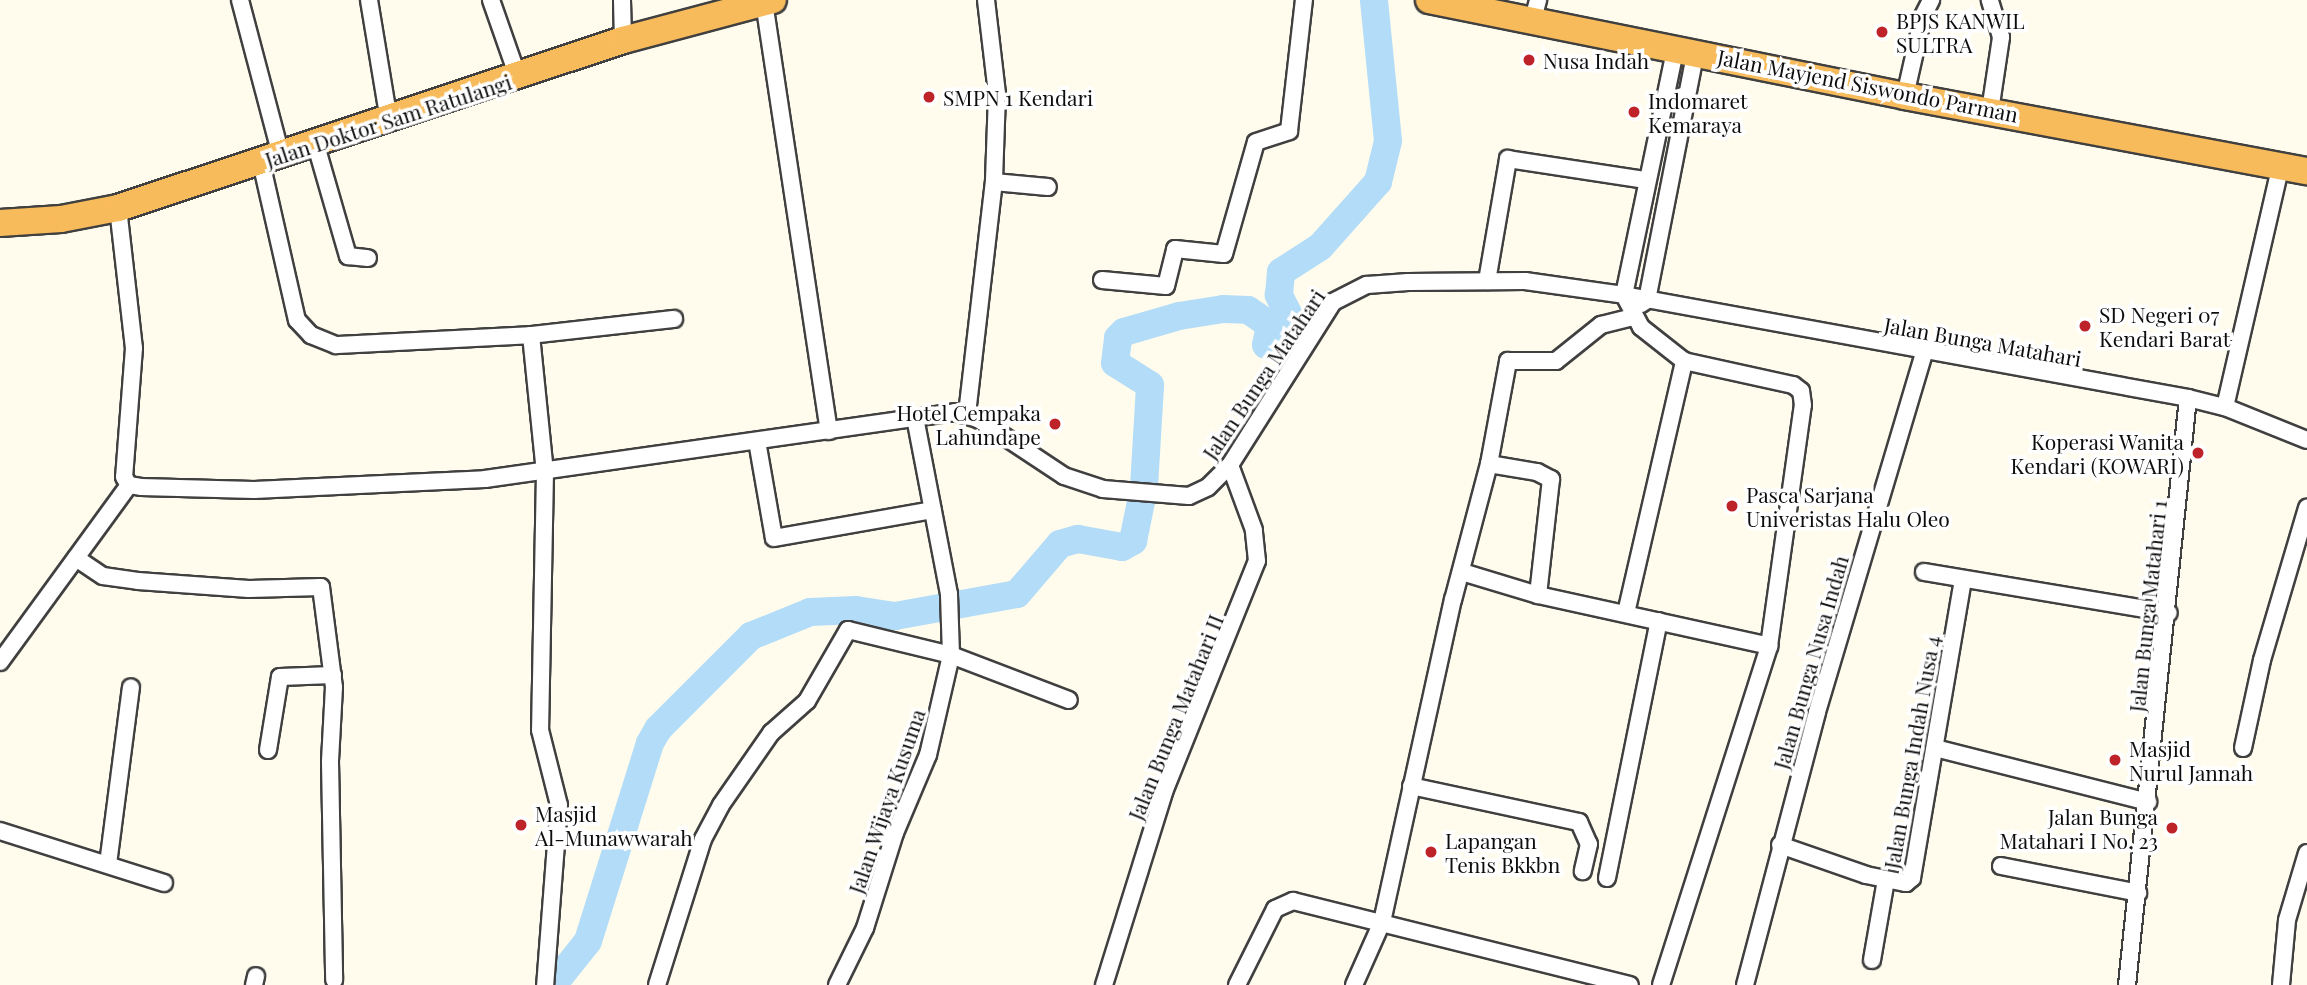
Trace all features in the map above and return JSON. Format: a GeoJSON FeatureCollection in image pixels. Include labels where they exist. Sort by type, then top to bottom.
{"type":"FeatureCollection","features":[{"type":"Feature","properties":{"kind":"highway","name":"Jalan Mayjend Siswondo Parman"},"geometry":{"type":"LineString","coordinates":[[1429,0],[1535,10],[1686,49],[1905,96],[2281,164],[2307,171]]}},
{"type":"Feature","properties":{"kind":"highway","name":"Jalan Doktor Sam Ratulangi"},"geometry":{"type":"LineString","coordinates":[[0,223],[61,219],[118,208],[315,142],[389,121],[623,40],[769,1]]}},
{"type":"Feature","properties":{"kind":"street"},"geometry":{"type":"LineString","coordinates":[[240,0],[271,158],[297,320],[311,335],[348,345],[531,335],[674,319]]}},
{"type":"Feature","properties":{"kind":"street"},"geometry":{"type":"LineString","coordinates":[[369,0],[389,121]]}},
{"type":"Feature","properties":{"kind":"street"},"geometry":{"type":"LineString","coordinates":[[491,0],[518,77]]}},
{"type":"Feature","properties":{"kind":"street"},"geometry":{"type":"LineString","coordinates":[[622,0],[623,40]]}},
{"type":"Feature","properties":{"kind":"street"},"geometry":{"type":"LineString","coordinates":[[129,485],[205,490],[384,486],[545,472],[915,417],[967,414],[994,182],[997,93],[986,0]]}},
{"type":"Feature","properties":{"kind":"street"},"geometry":{"type":"LineString","coordinates":[[1102,280],[1166,286],[1175,249],[1224,254],[1256,142],[1289,131],[1304,0]]}},
{"type":"Feature","properties":{"kind":"street"},"geometry":{"type":"LineString","coordinates":[[1905,96],[1923,16],[1931,0]]}},
{"type":"Feature","properties":{"kind":"street"},"geometry":{"type":"LineString","coordinates":[[1990,0],[2001,37],[1990,111]]}},
{"type":"Feature","properties":{"kind":"street"},"geometry":{"type":"LineString","coordinates":[[769,1],[829,431]]}},
{"type":"Feature","properties":{"kind":"street"},"geometry":{"type":"LineString","coordinates":[[1661,985],[1769,646],[1800,454],[1804,396],[1793,385],[1684,361],[1649,336],[1630,307],[1646,180],[1686,49]]}},
{"type":"Feature","properties":{"kind":"street"},"geometry":{"type":"LineString","coordinates":[[1647,300],[1686,49]]}},
{"type":"Feature","properties":{"kind":"street"},"geometry":{"type":"LineString","coordinates":[[315,142],[348,256],[368,258]]}},
{"type":"Feature","properties":{"kind":"street"},"geometry":{"type":"LineString","coordinates":[[1487,281],[1508,159],[1646,180]]}},
{"type":"Feature","properties":{"kind":"street"},"geometry":{"type":"LineString","coordinates":[[2225,407],[2281,164]]}},
{"type":"Feature","properties":{"kind":"street"},"geometry":{"type":"LineString","coordinates":[[994,182],[1048,187]]}},
{"type":"Feature","properties":{"kind":"street"},"geometry":{"type":"LineString","coordinates":[[118,208],[133,326],[124,477],[129,485]]}},
{"type":"Feature","properties":{"kind":"street","name":"Jalan Bunga Matahari"},"geometry":{"type":"LineString","coordinates":[[967,414],[1064,477],[1103,488],[1150,494],[1199,493],[1230,465],[1306,342],[1333,302],[1344,294],[1391,283],[1525,281],[1630,307],[1647,300],[2188,398],[2225,407],[2307,440]]}},
{"type":"Feature","properties":{"kind":"street"},"geometry":{"type":"LineString","coordinates":[[1354,985],[1382,922],[1411,786],[1489,464],[1508,361],[1556,361],[1601,325],[1630,307]]}},
{"type":"Feature","properties":{"kind":"street"},"geometry":{"type":"LineString","coordinates":[[531,335],[545,472],[540,730],[559,805],[545,985]]}},
{"type":"Feature","properties":{"kind":"street","name":"Jalan Bunga Nusa Indah"},"geometry":{"type":"LineString","coordinates":[[1745,985],[1780,845],[1924,352]]}},
{"type":"Feature","properties":{"kind":"street"},"geometry":{"type":"LineString","coordinates":[[1626,614],[1684,361]]}},
{"type":"Feature","properties":{"kind":"street","name":"Jalan Bunga Matahari 1"},"geometry":{"type":"LineString","coordinates":[[2127,985],[2169,613],[2188,398]]}},
{"type":"Feature","properties":{"kind":"street","name":"Jalan Wijaya Kusuma"},"geometry":{"type":"LineString","coordinates":[[837,985],[865,928],[895,833],[928,755],[951,655],[949,594],[915,417]]}},
{"type":"Feature","properties":{"kind":"street"},"geometry":{"type":"LineString","coordinates":[[758,441],[774,538],[933,510]]}},
{"type":"Feature","properties":{"kind":"street"},"geometry":{"type":"LineString","coordinates":[[1489,464],[1537,472],[1551,480],[1538,595]]}},
{"type":"Feature","properties":{"kind":"street","name":"Jalan Bunga Matahari II"},"geometry":{"type":"LineString","coordinates":[[1104,985],[1164,792],[1257,561],[1254,530],[1230,465]]}},
{"type":"Feature","properties":{"kind":"street"},"geometry":{"type":"LineString","coordinates":[[0,662],[129,485]]}},
{"type":"Feature","properties":{"kind":"street"},"geometry":{"type":"LineString","coordinates":[[2244,748],[2262,660],[2307,508]]}},
{"type":"Feature","properties":{"kind":"street"},"geometry":{"type":"LineString","coordinates":[[76,558],[103,576],[249,589],[320,586],[325,594],[333,675],[330,782],[334,980]]}},
{"type":"Feature","properties":{"kind":"street"},"geometry":{"type":"LineString","coordinates":[[1462,572],[1538,595],[1769,646]]}},
{"type":"Feature","properties":{"kind":"street"},"geometry":{"type":"LineString","coordinates":[[1924,572],[2169,613]]}},
{"type":"Feature","properties":{"kind":"street","name":"Jalan Bunga Indah Nusa 4"},"geometry":{"type":"LineString","coordinates":[[1780,845],[1886,880],[1906,883],[1912,877],[1963,579]]}},
{"type":"Feature","properties":{"kind":"street"},"geometry":{"type":"LineString","coordinates":[[1607,878],[1659,621]]}},
{"type":"Feature","properties":{"kind":"street"},"geometry":{"type":"LineString","coordinates":[[657,985],[701,846],[721,805],[771,733],[807,701],[848,630],[951,655],[1069,700]]}},
{"type":"Feature","properties":{"kind":"street"},"geometry":{"type":"LineString","coordinates":[[268,750],[280,677],[333,675]]}},
{"type":"Feature","properties":{"kind":"street"},"geometry":{"type":"LineString","coordinates":[[108,864],[131,687]]}},
{"type":"Feature","properties":{"kind":"street"},"geometry":{"type":"LineString","coordinates":[[1935,748],[2148,802]]}},
{"type":"Feature","properties":{"kind":"street"},"geometry":{"type":"LineString","coordinates":[[1411,786],[1579,822],[1589,835],[1583,871]]}},
{"type":"Feature","properties":{"kind":"street"},"geometry":{"type":"LineString","coordinates":[[0,831],[164,883]]}},
{"type":"Feature","properties":{"kind":"street"},"geometry":{"type":"LineString","coordinates":[[2281,985],[2287,920],[2307,853]]}},
{"type":"Feature","properties":{"kind":"street"},"geometry":{"type":"LineString","coordinates":[[2001,866],[2138,893]]}},
{"type":"Feature","properties":{"kind":"street"},"geometry":{"type":"LineString","coordinates":[[1872,960],[1886,880]]}},
{"type":"Feature","properties":{"kind":"street"},"geometry":{"type":"LineString","coordinates":[[1237,985],[1275,909],[1284,902],[1305,901],[1577,978],[1630,985]]}},
{"type":"Feature","properties":{"kind":"waterway"},"geometry":{"type":"LineString","coordinates":[[553,985],[588,941],[650,743],[658,729],[751,636],[810,612],[856,610],[895,616],[1017,594],[1060,544],[1078,539],[1122,547],[1133,541],[1144,487],[1150,385],[1115,363],[1118,338],[1124,332],[1179,316],[1223,309],[1248,310],[1270,325],[1266,345],[1285,347],[1294,325],[1279,295],[1281,272],[1320,247],[1378,182],[1388,141],[1374,0]]}},
{"type":"Feature","properties":{"kind":"place","name":"BPJS KANWIL SULTRA"},"geometry":{"type":"Point","coordinates":[1882,32]}},
{"type":"Feature","properties":{"kind":"place","name":"Nusa Indah"},"geometry":{"type":"Point","coordinates":[1529,60]}},
{"type":"Feature","properties":{"kind":"place","name":"SMPN 1 Kendari"},"geometry":{"type":"Point","coordinates":[929,97]}},
{"type":"Feature","properties":{"kind":"place","name":"Indomaret Kemaraya"},"geometry":{"type":"Point","coordinates":[1634,112]}},
{"type":"Feature","properties":{"kind":"place","name":"SD Negeri 07 Kendari Barat"},"geometry":{"type":"Point","coordinates":[2085,326]}},
{"type":"Feature","properties":{"kind":"place","name":"Hotel Cempaka Lahundape"},"geometry":{"type":"Point","coordinates":[1055,424]}},
{"type":"Feature","properties":{"kind":"place","name":"Koperasi Wanita Kendari (KOWARI)"},"geometry":{"type":"Point","coordinates":[2198,453]}},
{"type":"Feature","properties":{"kind":"place","name":"Pasca Sarjana Univeristas Halu Oleo"},"geometry":{"type":"Point","coordinates":[1732,506]}},
{"type":"Feature","properties":{"kind":"place","name":"Masjid Nurul Jannah"},"geometry":{"type":"Point","coordinates":[2115,760]}},
{"type":"Feature","properties":{"kind":"place","name":"Masjid Al-Munawwarah"},"geometry":{"type":"Point","coordinates":[521,825]}},
{"type":"Feature","properties":{"kind":"place","name":"Jalan Bunga Matahari I No. 23"},"geometry":{"type":"Point","coordinates":[2172,828]}},
{"type":"Feature","properties":{"kind":"place","name":"Lapangan Tenis Bkkbn"},"geometry":{"type":"Point","coordinates":[1431,852]}}]}
